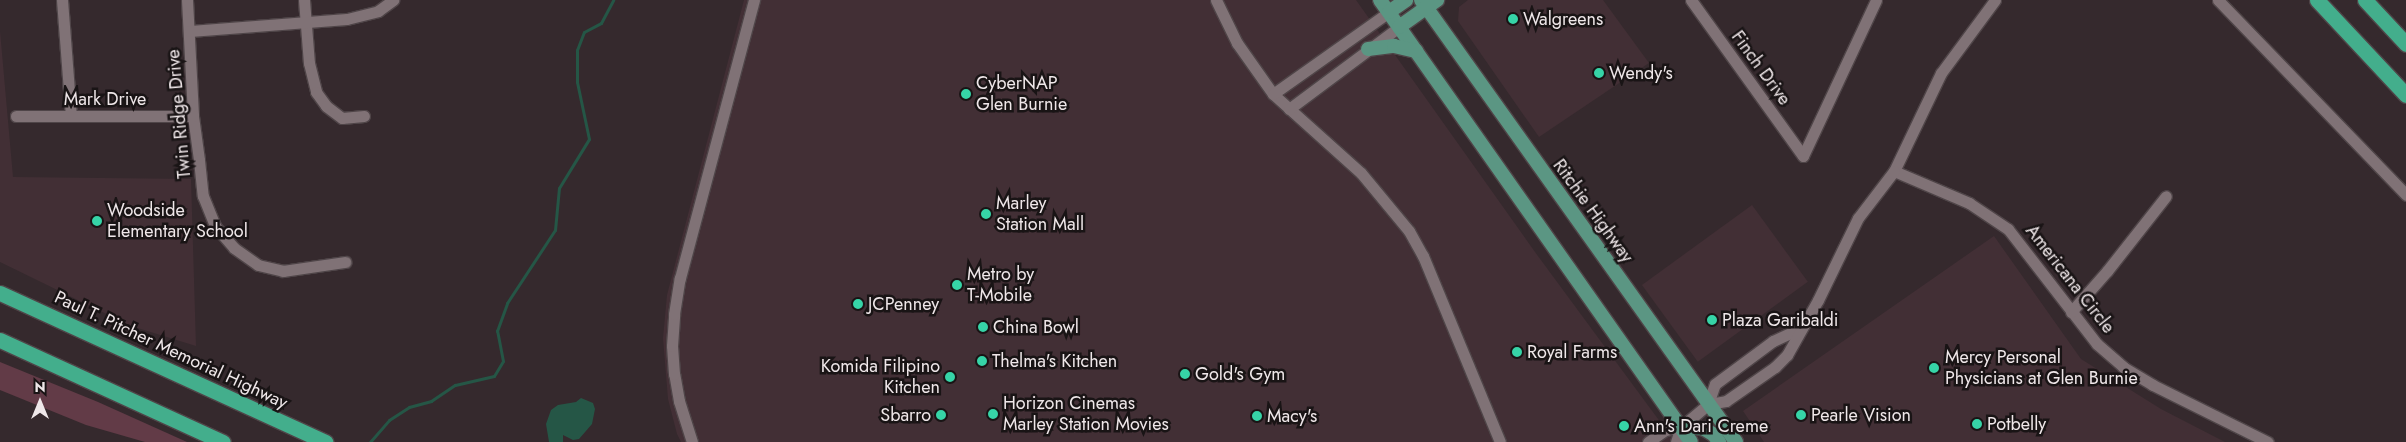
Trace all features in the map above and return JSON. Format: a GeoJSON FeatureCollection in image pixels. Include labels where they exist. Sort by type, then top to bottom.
{"type":"FeatureCollection","features":[{"type":"Feature","properties":{"kind":"highway"},"geometry":{"type":"LineString","coordinates":[[2316,0],[2406,95]]}},
{"type":"Feature","properties":{"kind":"highway"},"geometry":{"type":"LineString","coordinates":[[2365,0],[2406,44]]}},
{"type":"Feature","properties":{"kind":"highway","name":"Paul T. Pitcher Memorial Highway"},"geometry":{"type":"LineString","coordinates":[[0,293],[326,442]]}},
{"type":"Feature","properties":{"kind":"highway"},"geometry":{"type":"LineString","coordinates":[[0,340],[223,442]]}},
{"type":"Feature","properties":{"kind":"main road"},"geometry":{"type":"LineString","coordinates":[[1380,0],[1692,442]]}},
{"type":"Feature","properties":{"kind":"main road"},"geometry":{"type":"LineString","coordinates":[[1389,12],[1406,0]]}},
{"type":"Feature","properties":{"kind":"main road"},"geometry":{"type":"LineString","coordinates":[[1399,26],[1428,3]]}},
{"type":"Feature","properties":{"kind":"main road","name":"Ritchie Highway"},"geometry":{"type":"LineString","coordinates":[[1428,3],[1736,442]]}},
{"type":"Feature","properties":{"kind":"main road"},"geometry":{"type":"LineString","coordinates":[[1368,49],[1394,46],[1416,51]]}},
{"type":"Feature","properties":{"kind":"main road"},"geometry":{"type":"LineString","coordinates":[[1681,427],[1703,428],[1714,435],[1719,442]]}},
{"type":"Feature","properties":{"kind":"street"},"geometry":{"type":"LineString","coordinates":[[62,0],[71,116]]}},
{"type":"Feature","properties":{"kind":"street","name":"Twin Ridge Drive"},"geometry":{"type":"LineString","coordinates":[[187,0],[193,116],[203,196],[215,226],[234,248],[258,265],[283,271],[345,262]]}},
{"type":"Feature","properties":{"kind":"street"},"geometry":{"type":"LineString","coordinates":[[304,0],[309,63],[316,92],[326,106],[342,118],[364,116]]}},
{"type":"Feature","properties":{"kind":"street"},"geometry":{"type":"LineString","coordinates":[[190,31],[347,19],[378,11],[393,0]]}},
{"type":"Feature","properties":{"kind":"street"},"geometry":{"type":"LineString","coordinates":[[692,442],[679,401],[674,374],[672,346],[674,314],[680,278],[754,0]]}},
{"type":"Feature","properties":{"kind":"street"},"geometry":{"type":"LineString","coordinates":[[1216,0],[1237,43],[1274,94],[1361,173],[1409,231],[1423,256],[1500,442]]}},
{"type":"Feature","properties":{"kind":"street","name":"Finch Drive"},"geometry":{"type":"LineString","coordinates":[[1691,0],[1803,156],[1876,0]]}},
{"type":"Feature","properties":{"kind":"street"},"geometry":{"type":"LineString","coordinates":[[1648,442],[1665,430],[1681,427],[1708,404],[1726,401],[1775,367],[1787,355],[1818,300],[1858,218],[1894,171],[1941,73],[1979,19],[1995,0]]}},
{"type":"Feature","properties":{"kind":"street"},"geometry":{"type":"LineString","coordinates":[[2218,0],[2406,195]]}},
{"type":"Feature","properties":{"kind":"street"},"geometry":{"type":"LineString","coordinates":[[1274,94],[1389,12]]}},
{"type":"Feature","properties":{"kind":"street"},"geometry":{"type":"LineString","coordinates":[[1289,109],[1399,26]]}},
{"type":"Feature","properties":{"kind":"street","name":"Mark Drive"},"geometry":{"type":"LineString","coordinates":[[16,116],[193,116]]}},
{"type":"Feature","properties":{"kind":"street","name":"Americana Circle"},"geometry":{"type":"LineString","coordinates":[[1894,171],[1969,203],[1998,220],[2017,239],[2097,344],[2130,371],[2153,385],[2268,442]]}},
{"type":"Feature","properties":{"kind":"street"},"geometry":{"type":"LineString","coordinates":[[2071,312],[2107,271],[2166,196]]}},
{"type":"Feature","properties":{"kind":"street"},"geometry":{"type":"LineString","coordinates":[[1708,404],[1714,384],[1774,341],[1801,328]]}},
{"type":"Feature","properties":{"kind":"street"},"geometry":{"type":"LineString","coordinates":[[1676,442],[1681,427]]}},
{"type":"Feature","properties":{"kind":"shaded area"},"geometry":{"type":"Polygon","coordinates":[[[744,0],[1356,0],[1535,252],[1675,442],[681,442],[677,434],[668,399],[663,338],[667,295],[744,0]]]}},
{"type":"Feature","properties":{"kind":"shaded area"},"geometry":{"type":"Polygon","coordinates":[[[1468,0],[1603,0],[1649,63],[1539,137],[1458,21],[1459,7],[1468,0]]]}},
{"type":"Feature","properties":{"kind":"shaded area","name":"Woodside Elementary School"},"geometry":{"type":"Polygon","coordinates":[[[0,31],[13,177],[191,179],[196,346],[131,326],[0,262],[0,31]]]}},
{"type":"Feature","properties":{"kind":"shaded area"},"geometry":{"type":"Polygon","coordinates":[[[1752,205],[1808,282],[1698,362],[1642,285],[1752,205]]]}},
{"type":"Feature","properties":{"kind":"shaded area"},"geometry":{"type":"Polygon","coordinates":[[[1994,236],[2081,359],[2161,409],[2225,442],[1764,442],[1743,411],[1994,236]]]}},
{"type":"Feature","properties":{"kind":"shaded area"},"geometry":{"type":"Polygon","coordinates":[[[0,362],[98,402],[187,442],[145,442],[86,425],[0,390],[0,362]]]}},
{"type":"Feature","properties":{"kind":"shaded area"},"geometry":{"type":"Polygon","coordinates":[[[581,398],[593,403],[595,409],[592,424],[579,439],[573,440],[563,435],[563,442],[549,442],[546,424],[551,410],[558,405],[576,402],[581,398]]]}},
{"type":"Feature","properties":{"kind":"waterway"},"geometry":{"type":"LineString","coordinates":[[370,442],[389,420],[409,407],[431,401],[455,385],[494,376],[503,361],[497,331],[507,303],[555,230],[559,188],[589,139],[577,82],[577,50],[584,32],[601,23],[613,0]]}},
{"type":"Feature","properties":{"kind":"place","name":"Walgreens"},"geometry":{"type":"Point","coordinates":[1513,19]}},
{"type":"Feature","properties":{"kind":"place","name":"Wendy's"},"geometry":{"type":"Point","coordinates":[1599,73]}},
{"type":"Feature","properties":{"kind":"place","name":"CyberNAP Glen Burnie"},"geometry":{"type":"Point","coordinates":[966,94]}},
{"type":"Feature","properties":{"kind":"place","name":"Marley Station Mall"},"geometry":{"type":"Point","coordinates":[986,214]}},
{"type":"Feature","properties":{"kind":"place","name":"Woodside Elementary School"},"geometry":{"type":"Point","coordinates":[97,221]}},
{"type":"Feature","properties":{"kind":"place","name":"Metro by T-Mobile"},"geometry":{"type":"Point","coordinates":[957,285]}},
{"type":"Feature","properties":{"kind":"place","name":"JCPenney"},"geometry":{"type":"Point","coordinates":[858,304]}},
{"type":"Feature","properties":{"kind":"place","name":"Plaza Garibaldi"},"geometry":{"type":"Point","coordinates":[1712,320]}},
{"type":"Feature","properties":{"kind":"place","name":"China Bowl"},"geometry":{"type":"Point","coordinates":[983,327]}},
{"type":"Feature","properties":{"kind":"place","name":"Royal Farms"},"geometry":{"type":"Point","coordinates":[1517,352]}},
{"type":"Feature","properties":{"kind":"place","name":"Thelma's Kitchen"},"geometry":{"type":"Point","coordinates":[982,361]}},
{"type":"Feature","properties":{"kind":"place","name":"Mercy Personal Physicians at Glen Burnie"},"geometry":{"type":"Point","coordinates":[1934,368]}},
{"type":"Feature","properties":{"kind":"place","name":"Gold's Gym"},"geometry":{"type":"Point","coordinates":[1185,374]}},
{"type":"Feature","properties":{"kind":"place","name":"Komida Filipino Kitchen"},"geometry":{"type":"Point","coordinates":[950,377]}},
{"type":"Feature","properties":{"kind":"place","name":"Horizon Cinemas Marley Station Movies"},"geometry":{"type":"Point","coordinates":[993,414]}},
{"type":"Feature","properties":{"kind":"place","name":"Sbarro"},"geometry":{"type":"Point","coordinates":[941,415]}},
{"type":"Feature","properties":{"kind":"place","name":"Pearle Vision"},"geometry":{"type":"Point","coordinates":[1801,415]}},
{"type":"Feature","properties":{"kind":"place","name":"Macy's"},"geometry":{"type":"Point","coordinates":[1257,416]}},
{"type":"Feature","properties":{"kind":"place","name":"Potbelly"},"geometry":{"type":"Point","coordinates":[1977,424]}},
{"type":"Feature","properties":{"kind":"place","name":"Ann's Dari Creme"},"geometry":{"type":"Point","coordinates":[1624,426]}}]}
